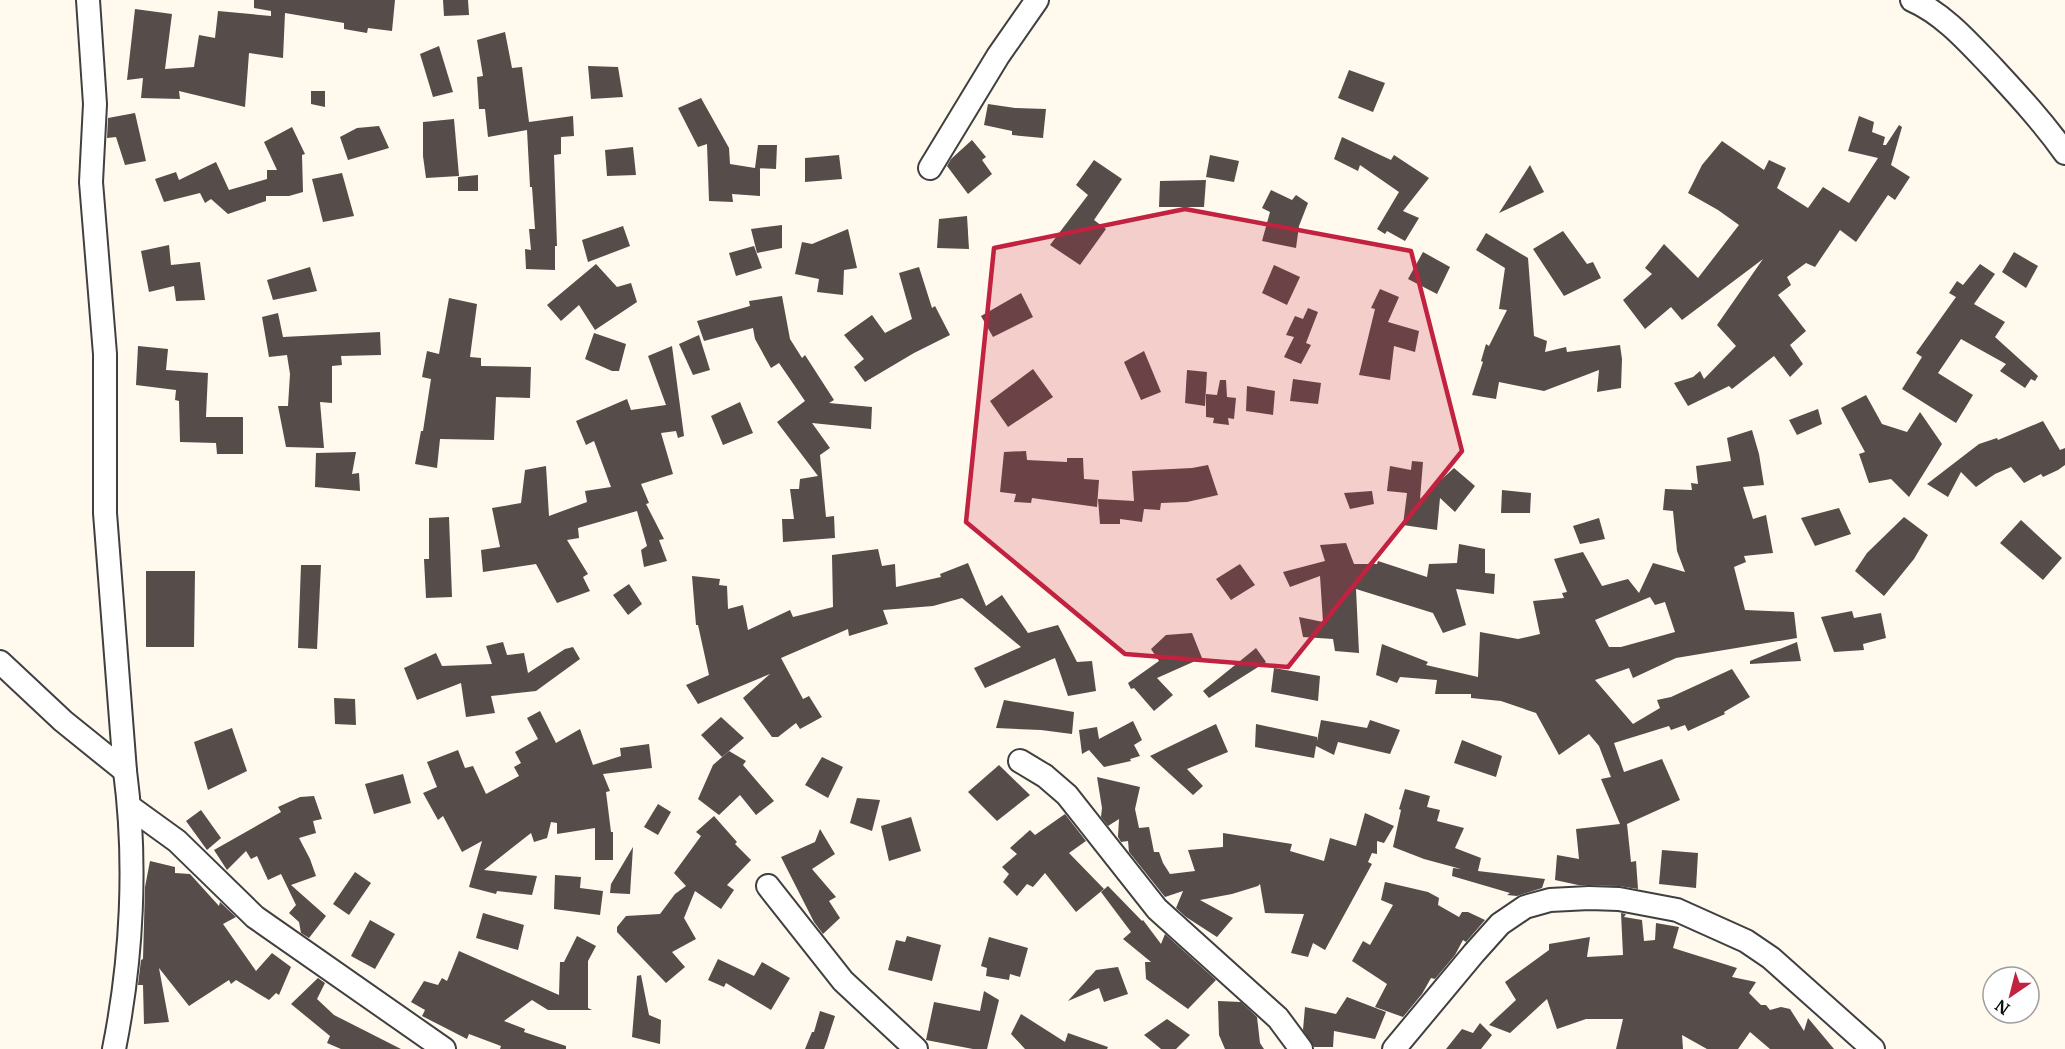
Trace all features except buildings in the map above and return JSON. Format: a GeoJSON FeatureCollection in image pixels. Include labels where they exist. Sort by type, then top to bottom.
{"type":"FeatureCollection","features":[{"type":"Feature","properties":{"kind":"street"},"geometry":{"type":"LineString","coordinates":[[88,0],[95,104],[91,182],[105,354],[105,513],[125,771],[130,807],[127,964],[121,1017],[114,1049]]}},
{"type":"Feature","properties":{"kind":"street"},"geometry":{"type":"LineString","coordinates":[[930,168],[998,56],[1037,0]]}},
{"type":"Feature","properties":{"kind":"street"},"geometry":{"type":"LineString","coordinates":[[1912,0],[1950,25],[2039,118],[2065,153]]}},
{"type":"Feature","properties":{"kind":"street"},"geometry":{"type":"LineString","coordinates":[[0,662],[63,721],[125,771]]}},
{"type":"Feature","properties":{"kind":"street"},"geometry":{"type":"LineString","coordinates":[[1020,761],[1045,776],[1066,795],[1158,909],[1278,1018],[1301,1049]]}},
{"type":"Feature","properties":{"kind":"street"},"geometry":{"type":"LineString","coordinates":[[130,807],[177,841],[255,918],[444,1049]]}},
{"type":"Feature","properties":{"kind":"street"},"geometry":{"type":"LineString","coordinates":[[768,886],[843,981],[916,1049]]}},
{"type":"Feature","properties":{"kind":"street"},"geometry":{"type":"LineString","coordinates":[[1394,1049],[1500,924],[1525,907],[1550,900],[1589,898],[1619,899],[1677,910],[1746,941],[1771,958],[1873,1049]]}},
{"type":"Feature","properties":{"kind":"highlighted area"},"geometry":{"type":"Polygon","coordinates":[[[1185,209],[1411,251],[1462,451],[1288,667],[1125,654],[966,522],[994,248],[1185,209]]]}}]}
